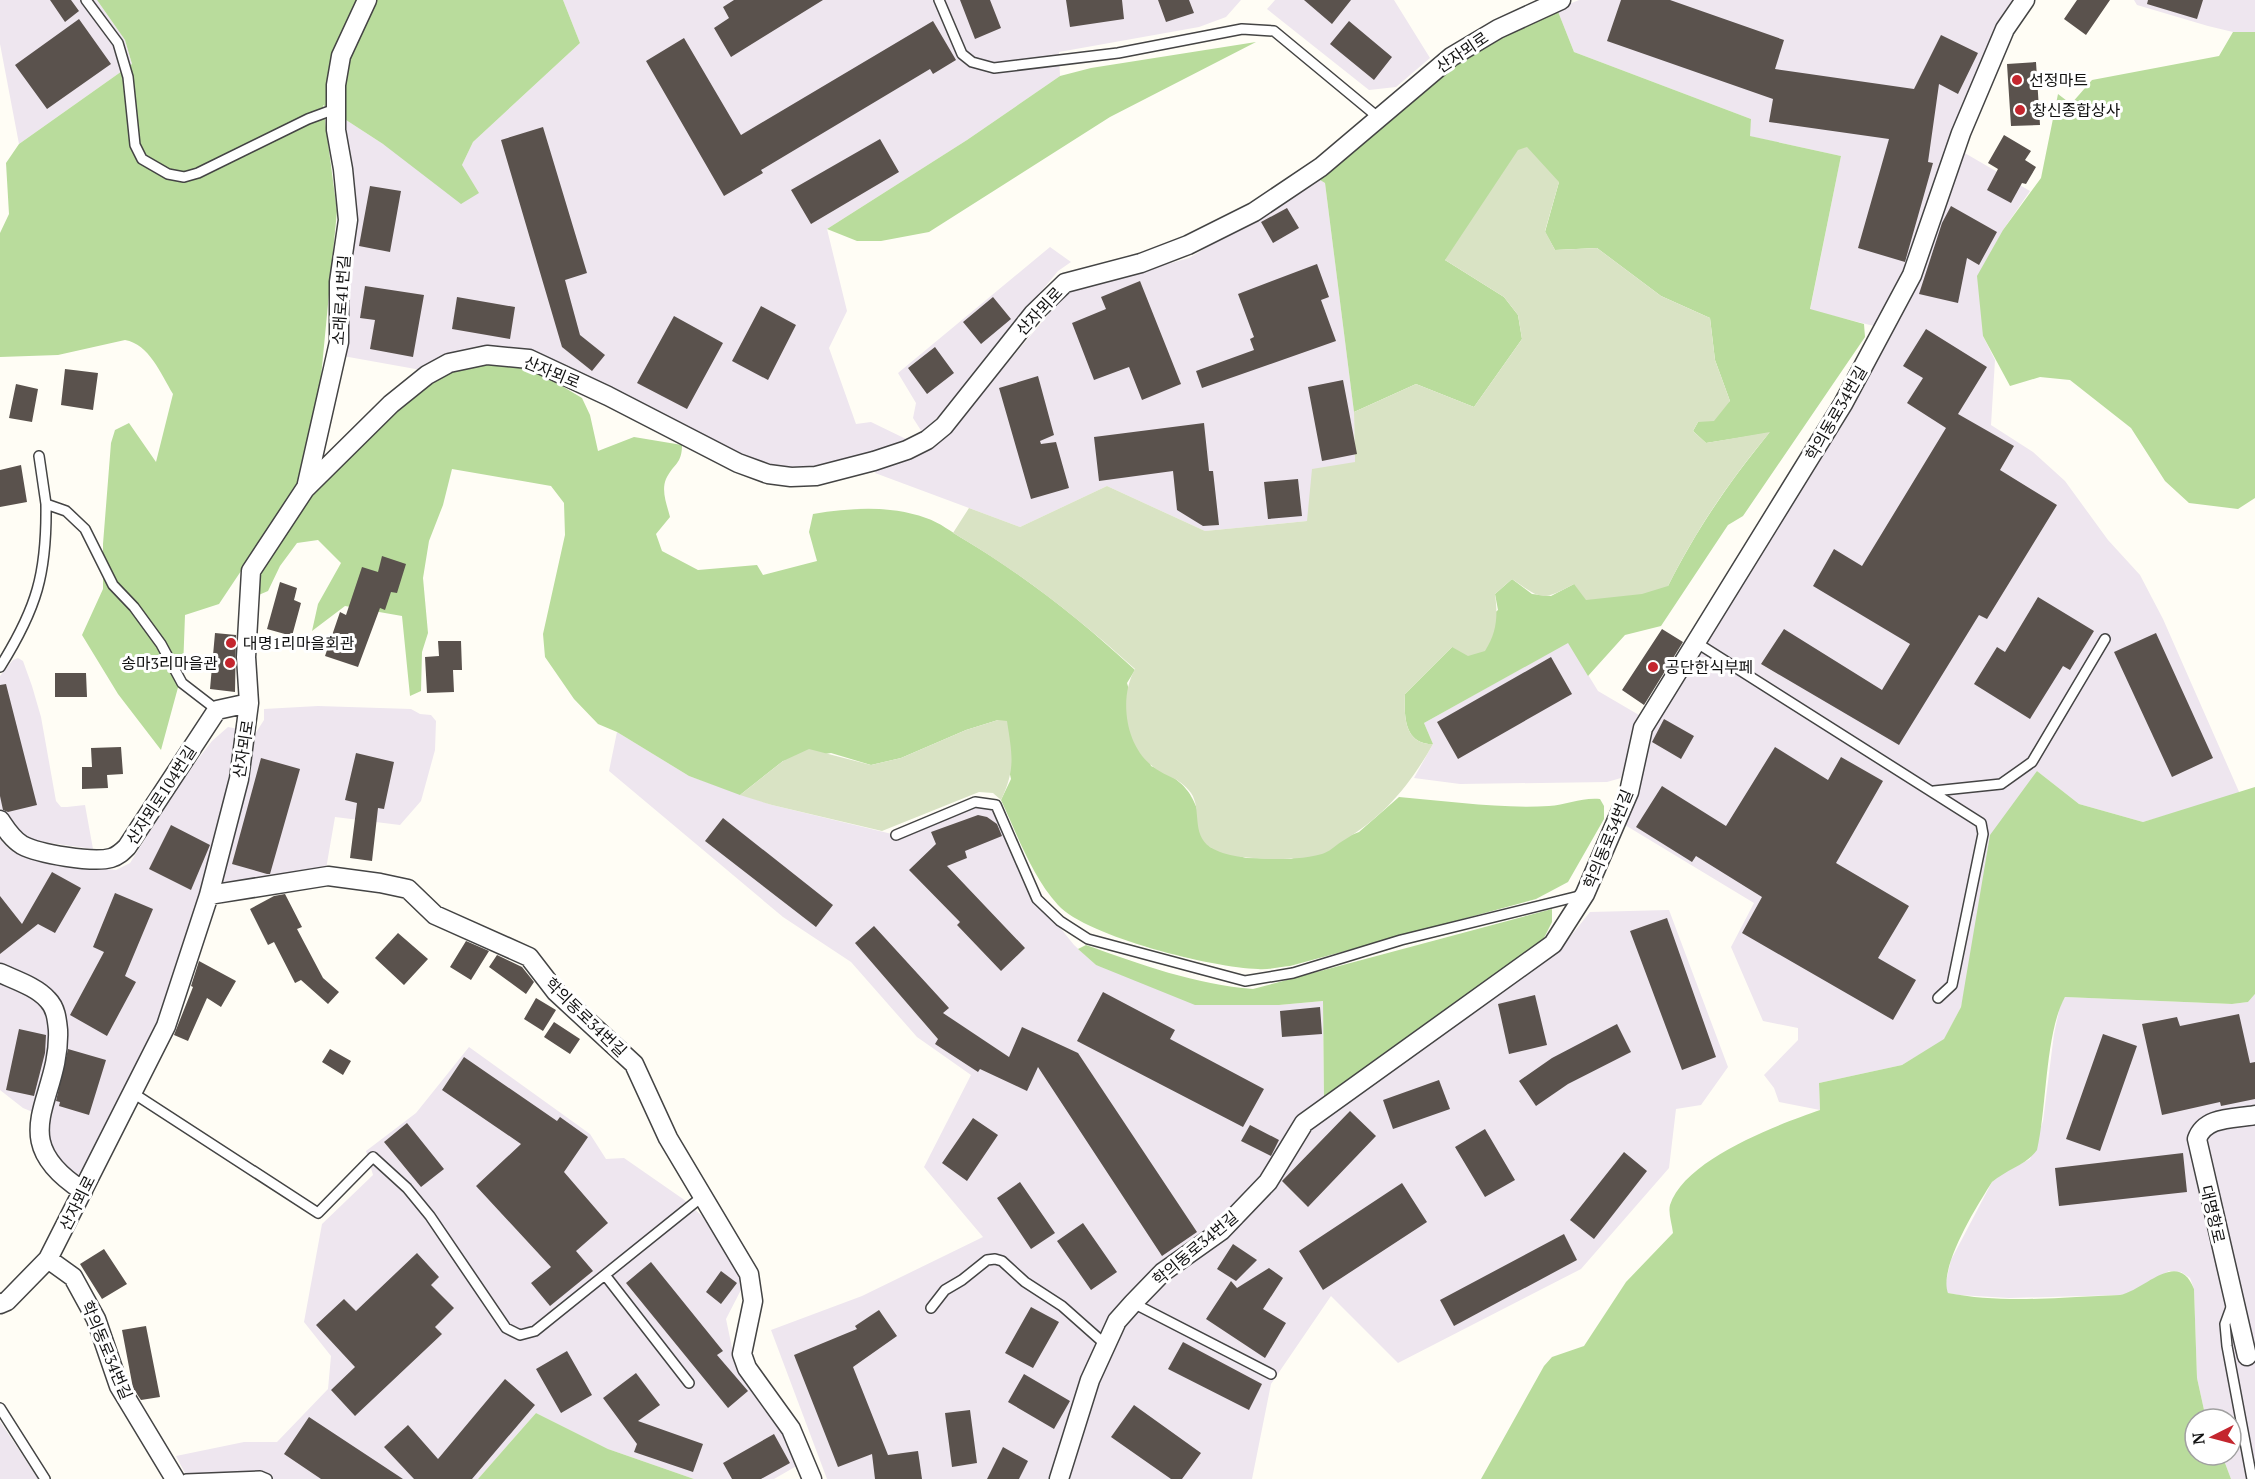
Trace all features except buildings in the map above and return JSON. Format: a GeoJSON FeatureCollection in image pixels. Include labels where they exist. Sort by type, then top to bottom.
{"type":"FeatureCollection","features":[{"type":"Feature","properties":{"kind":"street","name":"소래로41번길"},"geometry":{"type":"LineString","coordinates":[[306,489],[339,342],[339,282],[348,220],[335,109],[341,56],[367,0]]}},
{"type":"Feature","properties":{"kind":"street","name":"산자뫼로"},"geometry":{"type":"LineString","coordinates":[[0,1304],[7,1301],[48,1259],[166,1026],[209,895],[239,779],[249,703],[246,657],[251,571],[306,489],[391,404],[419,381],[449,363],[487,356],[529,359],[548,366],[710,450],[768,474],[791,477],[816,476],[874,461],[927,440],[944,426],[1033,314],[1065,283],[1160,256],[1188,245],[1254,212],[1321,167],[1472,43],[1561,0]]}},
{"type":"Feature","properties":{"kind":"street","name":"학의동로34번길"},"geometry":{"type":"LineString","coordinates":[[1059,1479],[1090,1380],[1117,1321],[1163,1272],[1221,1231],[1268,1182],[1304,1123],[1553,944],[1585,894],[1629,792],[1643,728],[1843,404],[1912,274],[1961,133],[2005,30],[2025,0]]}},
{"type":"Feature","properties":{"kind":"street"},"geometry":{"type":"LineString","coordinates":[[217,710],[249,703]]}},
{"type":"Feature","properties":{"kind":"street","name":"산자뫼로104번길"},"geometry":{"type":"LineString","coordinates":[[0,820],[21,844],[36,850],[79,858],[110,859],[118,855],[127,847],[217,710]]}},
{"type":"Feature","properties":{"kind":"street","name":"학의동로34번길"},"geometry":{"type":"LineString","coordinates":[[209,895],[328,876],[380,883],[408,889],[435,915],[530,957],[556,992],[634,1064],[668,1137],[749,1274],[753,1301],[742,1354],[747,1368],[791,1429],[812,1479]]}},
{"type":"Feature","properties":{"kind":"street"},"geometry":{"type":"LineString","coordinates":[[0,973],[39,992],[49,1000],[55,1011],[58,1041],[41,1112],[39,1138],[52,1166],[62,1177],[83,1191]]}},
{"type":"Feature","properties":{"kind":"street","name":"대명항로"},"geometry":{"type":"LineString","coordinates":[[2247,1356],[2197,1139],[2200,1129],[2208,1122],[2255,1115]]}},
{"type":"Feature","properties":{"kind":"street","name":"학의동로34번길"},"geometry":{"type":"LineString","coordinates":[[48,1259],[73,1276],[96,1319],[119,1386],[175,1479]]}},
{"type":"Feature","properties":{"kind":"lane"},"geometry":{"type":"LineString","coordinates":[[86,0],[118,43],[128,77],[135,146],[142,159],[168,174],[184,177],[198,173],[308,119],[335,109]]}},
{"type":"Feature","properties":{"kind":"lane"},"geometry":{"type":"LineString","coordinates":[[939,0],[962,54],[972,62],[994,68],[1118,53],[1242,29],[1274,31],[1379,118]]}},
{"type":"Feature","properties":{"kind":"lane"},"geometry":{"type":"LineString","coordinates":[[0,667],[15,642],[40,588],[46,547],[46,504],[39,456]]}},
{"type":"Feature","properties":{"kind":"lane"},"geometry":{"type":"LineString","coordinates":[[46,504],[66,512],[85,529],[113,585],[134,607],[161,644],[182,683],[217,710]]}},
{"type":"Feature","properties":{"kind":"lane"},"geometry":{"type":"LineString","coordinates":[[1934,791],[2001,784],[2032,762],[2105,639]]}},
{"type":"Feature","properties":{"kind":"lane"},"geometry":{"type":"LineString","coordinates":[[1697,643],[1981,822],[1983,834],[1952,985],[1938,998]]}},
{"type":"Feature","properties":{"kind":"lane"},"geometry":{"type":"LineString","coordinates":[[896,835],[975,802],[996,804],[1037,899],[1059,921],[1089,939],[1245,981],[1293,973],[1401,940],[1585,894]]}},
{"type":"Feature","properties":{"kind":"lane"},"geometry":{"type":"LineString","coordinates":[[133,1093],[318,1213],[373,1157],[407,1188],[430,1216],[506,1328],[520,1335],[535,1331],[703,1196]]}},
{"type":"Feature","properties":{"kind":"lane"},"geometry":{"type":"LineString","coordinates":[[931,1308],[945,1290],[987,1260],[994,1259],[1002,1261],[1025,1282],[1062,1306],[1106,1345]]}},
{"type":"Feature","properties":{"kind":"lane"},"geometry":{"type":"LineString","coordinates":[[605,1275],[689,1383]]}},
{"type":"Feature","properties":{"kind":"lane"},"geometry":{"type":"LineString","coordinates":[[2234,1300],[2228,1309],[2225,1324],[2227,1346],[2253,1479]]}},
{"type":"Feature","properties":{"kind":"lane"},"geometry":{"type":"LineString","coordinates":[[1133,1304],[1271,1374]]}},
{"type":"Feature","properties":{"kind":"lane"},"geometry":{"type":"LineString","coordinates":[[0,1408],[45,1479]]}},
{"type":"Feature","properties":{"kind":"lane"},"geometry":{"type":"LineString","coordinates":[[186,1479],[260,1476],[267,1479]]}},
{"type":"Feature","properties":{"kind":"shaded area"},"geometry":{"type":"Polygon","coordinates":[[[0,0],[97,0],[125,40],[132,64],[19,144],[0,44],[0,0]]]}},
{"type":"Feature","properties":{"kind":"shaded area"},"geometry":{"type":"Polygon","coordinates":[[[563,0],[1241,0],[1226,17],[1199,27],[1059,52],[1060,76],[967,140],[827,229],[847,311],[829,348],[856,424],[871,422],[906,439],[875,453],[833,465],[790,471],[763,466],[532,354],[492,346],[456,352],[421,370],[343,356],[340,116],[383,144],[462,165],[473,142],[580,43],[563,0]]]}},
{"type":"Feature","properties":{"kind":"shaded area"},"geometry":{"type":"Polygon","coordinates":[[[1275,0],[1394,0],[1430,58],[1396,87],[1369,90],[1267,9],[1275,0]]]}},
{"type":"Feature","properties":{"kind":"shaded area"},"geometry":{"type":"Polygon","coordinates":[[[1579,0],[2015,0],[1903,278],[1874,326],[1810,310],[1841,156],[1749,136],[1751,119],[1574,52],[1557,9],[1579,0]]]}},
{"type":"Feature","properties":{"kind":"shaded area"},"geometry":{"type":"Polygon","coordinates":[[[2134,0],[2255,0],[2255,32],[2233,32],[2208,26],[2137,5],[2134,0]]]}},
{"type":"Feature","properties":{"kind":"shaded area"},"geometry":{"type":"Polygon","coordinates":[[[1963,152],[2030,191],[2003,230],[1983,336],[1995,360],[1991,425],[2033,452],[2065,481],[2108,540],[2140,575],[2163,619],[2240,794],[2143,822],[2079,804],[2037,771],[1972,953],[1961,1007],[1944,1040],[1902,1065],[1819,1083],[1820,1110],[1779,1102],[1774,1088],[1764,1075],[1798,1040],[1798,1028],[1763,1021],[1731,947],[1754,903],[1625,825],[1637,789],[1648,738],[1854,399],[1963,152]]]}},
{"type":"Feature","properties":{"kind":"shaded area"},"geometry":{"type":"Polygon","coordinates":[[[1320,180],[1325,183],[1354,412],[1355,462],[1307,521],[1205,531],[1107,486],[1020,527],[875,473],[878,468],[956,424],[1063,297],[1074,290],[1189,258],[1320,180]]]}},
{"type":"Feature","properties":{"kind":"shaded area"},"geometry":{"type":"Polygon","coordinates":[[[1050,247],[1071,262],[1058,271],[944,411],[922,432],[913,418],[916,403],[898,373],[1050,247]]]}},
{"type":"Feature","properties":{"kind":"shaded area"},"geometry":{"type":"Polygon","coordinates":[[[1568,642],[1598,691],[1639,715],[1621,778],[1607,782],[1460,784],[1414,778],[1433,744],[1424,723],[1568,642]]]}},
{"type":"Feature","properties":{"kind":"shaded area"},"geometry":{"type":"Polygon","coordinates":[[[18,658],[23,661],[41,717],[56,801],[61,807],[85,805],[93,849],[36,841],[22,836],[3,815],[0,808],[0,676],[13,660],[18,658]]]}},
{"type":"Feature","properties":{"kind":"shaded area"},"geometry":{"type":"Polygon","coordinates":[[[318,706],[411,709],[420,714],[431,715],[436,721],[435,750],[421,801],[400,825],[335,817],[326,869],[282,874],[223,885],[220,882],[255,734],[264,720],[264,709],[318,706]]]}},
{"type":"Feature","properties":{"kind":"shaded area"},"geometry":{"type":"Polygon","coordinates":[[[228,727],[239,729],[241,732],[213,865],[159,1023],[82,1178],[69,1172],[51,1148],[45,1131],[47,1118],[23,1108],[0,1090],[0,839],[10,850],[43,862],[116,870],[130,863],[184,777],[212,741],[228,727]]]}},
{"type":"Feature","properties":{"kind":"shaded area"},"geometry":{"type":"Polygon","coordinates":[[[617,732],[689,776],[772,805],[896,835],[975,802],[996,805],[1037,899],[1074,945],[1096,965],[1279,1005],[1323,1001],[1324,1108],[1419,1050],[1537,967],[1562,947],[1590,912],[1669,910],[1728,1067],[1701,1105],[1676,1109],[1669,1168],[1581,1269],[1398,1363],[1331,1296],[1271,1384],[1252,1479],[827,1479],[771,1330],[862,1296],[983,1237],[924,1167],[971,1075],[917,1037],[851,962],[783,917],[609,771],[617,732]]]}},
{"type":"Feature","properties":{"kind":"shaded area"},"geometry":{"type":"Polygon","coordinates":[[[2255,994],[2255,1479],[2231,1479],[2226,1467],[2243,1467],[2243,1407],[2203,1407],[2197,1378],[2194,1289],[2190,1278],[2181,1272],[2169,1271],[2131,1293],[2120,1295],[2009,1298],[1958,1295],[1948,1293],[1945,1286],[1951,1260],[1992,1182],[2003,1173],[2030,1159],[2043,1121],[2054,1034],[2060,1006],[2065,997],[2232,1004],[2248,1002],[2255,994]]]}},
{"type":"Feature","properties":{"kind":"shaded area"},"geometry":{"type":"Polygon","coordinates":[[[469,1047],[590,1134],[606,1159],[624,1158],[683,1199],[702,1216],[730,1255],[744,1284],[726,1319],[735,1362],[787,1432],[800,1464],[774,1479],[694,1479],[608,1449],[536,1413],[478,1479],[188,1479],[176,1456],[244,1442],[277,1442],[328,1389],[331,1356],[304,1322],[322,1224],[373,1175],[366,1151],[416,1113],[469,1047]]]}},
{"type":"Feature","properties":{"kind":"shaded area"},"geometry":{"type":"Polygon","coordinates":[[[0,1421],[38,1479],[0,1479],[0,1421]]]}},
{"type":"Feature","properties":{"kind":"green space"},"geometry":{"type":"Polygon","coordinates":[[[97,0],[563,0],[580,43],[473,142],[462,165],[479,193],[461,204],[383,144],[323,105],[337,211],[321,377],[301,481],[219,604],[185,615],[183,669],[161,750],[118,694],[82,635],[103,589],[103,544],[111,443],[115,430],[129,423],[156,462],[173,394],[148,354],[141,347],[125,340],[58,355],[0,357],[0,233],[9,214],[6,163],[19,144],[132,64],[125,40],[97,0]]]}},
{"type":"Feature","properties":{"kind":"green space"},"geometry":{"type":"Polygon","coordinates":[[[1557,9],[1574,52],[1751,119],[1750,136],[1841,156],[1810,309],[1864,324],[1865,337],[1743,516],[1728,525],[1661,626],[1625,635],[1588,676],[1568,643],[1424,723],[1433,744],[1423,743],[1411,734],[1408,727],[1405,694],[1452,647],[1498,610],[1495,594],[1512,579],[1532,594],[1551,596],[1574,584],[1668,586],[1714,506],[1769,433],[1706,443],[1693,431],[1698,422],[1730,401],[1715,360],[1710,318],[1661,296],[1597,248],[1555,250],[1545,232],[1559,182],[1445,260],[1504,297],[1518,315],[1522,339],[1474,407],[1416,384],[1354,412],[1325,183],[1320,180],[1469,53],[1557,9]]]}},
{"type":"Feature","properties":{"kind":"green space"},"geometry":{"type":"Polygon","coordinates":[[[2233,32],[2255,32],[2255,498],[2238,509],[2189,503],[2165,481],[2131,428],[2070,380],[2040,377],[2010,386],[1983,336],[1977,276],[2003,230],[2041,178],[2058,94],[2071,104],[2092,80],[2219,56],[2233,32]]]}},
{"type":"Feature","properties":{"kind":"green space"},"geometry":{"type":"Polygon","coordinates":[[[1256,42],[1110,117],[929,232],[881,241],[857,241],[827,229],[967,140],[1060,76],[1091,68],[1256,42]]]}},
{"type":"Feature","properties":{"kind":"green space"},"geometry":{"type":"Polygon","coordinates":[[[1527,147],[1559,182],[1545,231],[1555,250],[1597,248],[1661,296],[1710,318],[1715,360],[1730,401],[1714,421],[1698,422],[1693,431],[1706,443],[1770,432],[1714,506],[1668,586],[1642,594],[1586,600],[1574,584],[1554,594],[1541,596],[1512,579],[1495,594],[1496,624],[1485,651],[1468,656],[1452,647],[1405,694],[1406,719],[1411,734],[1423,743],[1433,744],[1405,787],[1383,811],[1356,833],[1327,852],[1309,857],[1253,858],[1230,855],[1216,850],[1204,842],[1191,793],[1182,783],[1151,765],[1135,745],[1127,720],[1126,706],[1130,680],[1135,669],[1048,596],[953,533],[969,508],[1020,527],[1107,486],[1205,531],[1307,521],[1312,469],[1355,462],[1354,412],[1416,384],[1474,407],[1522,339],[1518,315],[1504,297],[1445,260],[1518,150],[1527,147]]]}},
{"type":"Feature","properties":{"kind":"green space"},"geometry":{"type":"Polygon","coordinates":[[[488,362],[530,367],[582,398],[590,415],[598,451],[634,437],[682,445],[679,460],[666,479],[664,488],[670,517],[656,534],[662,551],[698,570],[757,565],[763,575],[817,561],[809,532],[813,514],[841,510],[884,509],[912,514],[931,520],[988,554],[1032,584],[1074,617],[1135,670],[1127,683],[1151,766],[1166,773],[1186,788],[1192,797],[1210,847],[1246,858],[1291,859],[1359,832],[1399,797],[1493,806],[1530,807],[1600,799],[1604,806],[1604,819],[1568,882],[1536,899],[1290,966],[1262,969],[1238,967],[1152,949],[1122,939],[1073,917],[1058,905],[1040,882],[1001,800],[1011,779],[998,720],[966,730],[901,758],[871,765],[831,753],[783,761],[740,795],[689,776],[617,732],[598,724],[574,699],[545,657],[543,634],[565,535],[564,503],[551,486],[452,469],[443,505],[429,541],[423,578],[428,633],[422,652],[421,691],[410,696],[402,616],[345,606],[312,631],[318,604],[341,563],[318,540],[297,543],[280,566],[268,591],[254,597],[256,577],[306,500],[401,403],[454,370],[488,362]]]}},
{"type":"Feature","properties":{"kind":"green space"},"geometry":{"type":"Polygon","coordinates":[[[998,720],[1007,721],[1012,761],[1009,779],[1001,800],[993,793],[979,792],[882,831],[772,805],[740,795],[783,761],[809,749],[871,765],[901,758],[966,730],[998,720]]]}},
{"type":"Feature","properties":{"kind":"green space"},"geometry":{"type":"Polygon","coordinates":[[[2037,771],[2079,804],[2143,822],[2255,787],[2255,994],[2248,1002],[2232,1004],[2065,997],[2058,1012],[2050,1050],[2037,1150],[2027,1160],[1992,1182],[1961,1236],[1946,1282],[1948,1293],[2012,1299],[2120,1295],[2170,1272],[2179,1272],[2187,1277],[2194,1289],[2197,1378],[2203,1407],[2183,1407],[2183,1467],[2226,1467],[2231,1479],[1481,1479],[1544,1366],[1552,1357],[1584,1346],[1626,1282],[1673,1233],[1670,1205],[1679,1188],[1694,1173],[1734,1146],[1820,1110],[1819,1083],[1902,1065],[1944,1039],[1961,1007],[1990,835],[2037,771]]]}},
{"type":"Feature","properties":{"kind":"green space"},"geometry":{"type":"Polygon","coordinates":[[[1552,909],[1552,922],[1543,940],[1493,981],[1324,1101],[1323,1001],[1279,1005],[1195,1005],[1096,965],[1078,949],[1086,945],[1190,978],[1253,989],[1552,909]]]}},
{"type":"Feature","properties":{"kind":"green space"},"geometry":{"type":"Polygon","coordinates":[[[536,1413],[608,1449],[694,1479],[478,1479],[536,1413]]]}},
{"type":"Feature","properties":{"kind":"place","name":"선정마트"},"geometry":{"type":"Point","coordinates":[2017,80]}},
{"type":"Feature","properties":{"kind":"place","name":"창신종합상사"},"geometry":{"type":"Point","coordinates":[2020,110]}},
{"type":"Feature","properties":{"kind":"place","name":"대명1리마을회관"},"geometry":{"type":"Point","coordinates":[231,643]}},
{"type":"Feature","properties":{"kind":"place","name":"송마3리마을관"},"geometry":{"type":"Point","coordinates":[230,663]}},
{"type":"Feature","properties":{"kind":"place","name":"공단한식부페"},"geometry":{"type":"Point","coordinates":[1653,667]}}]}
